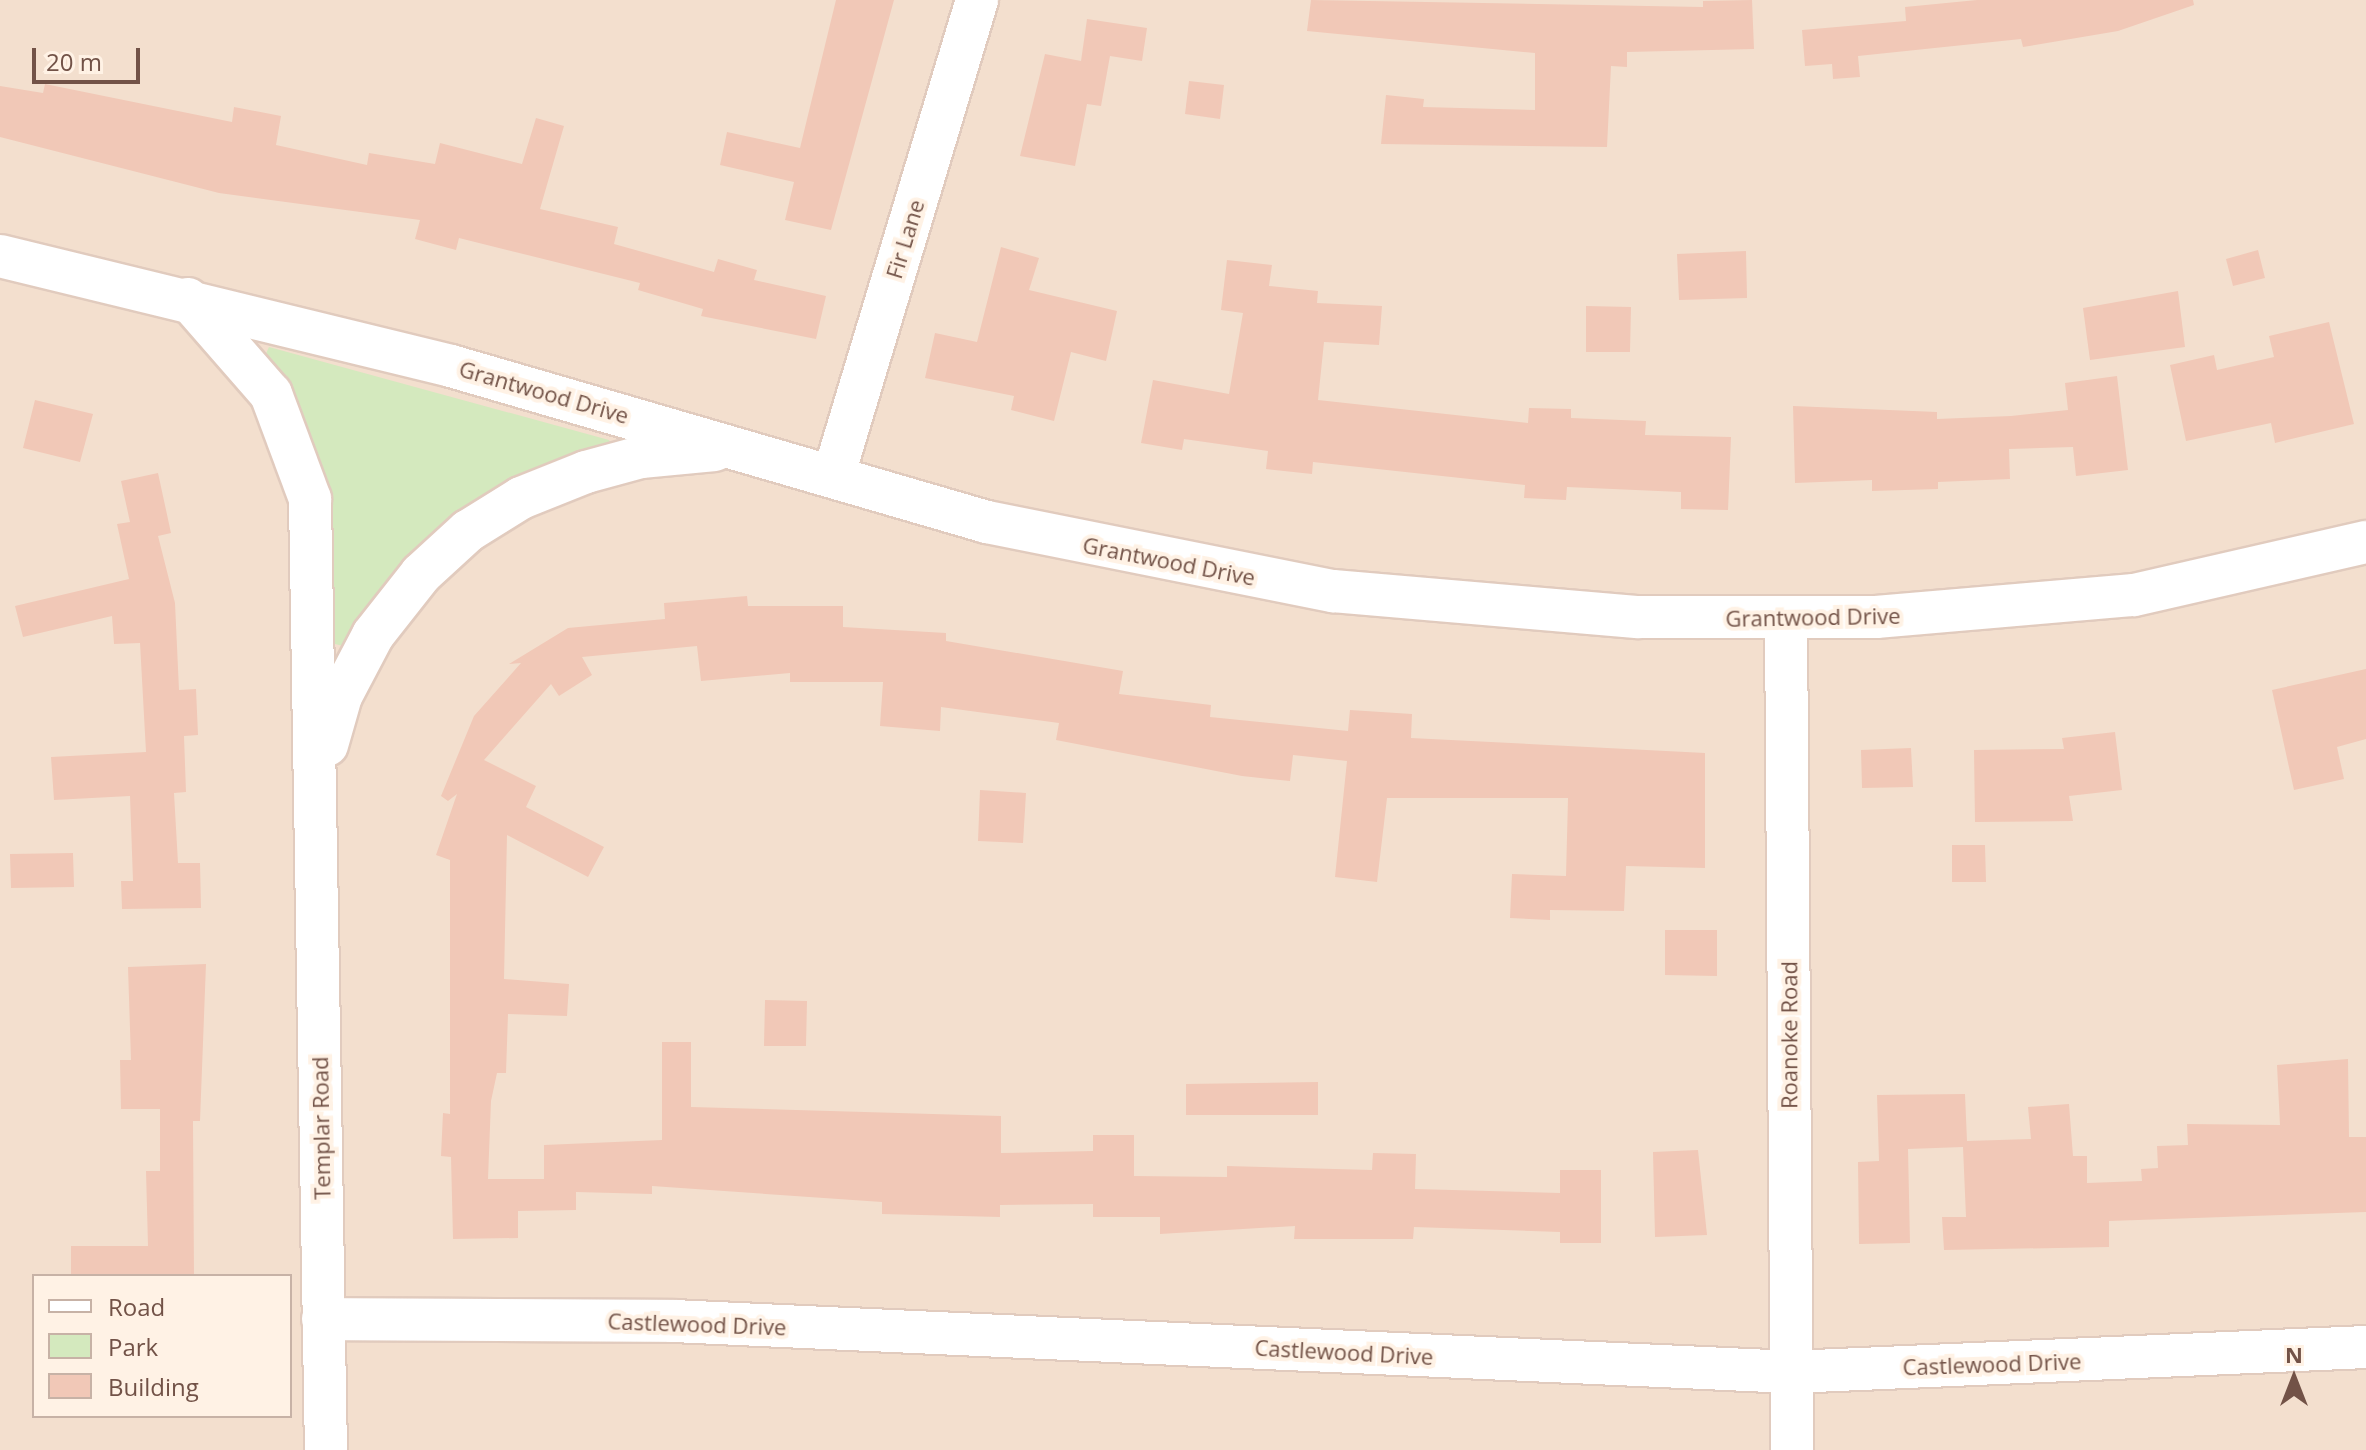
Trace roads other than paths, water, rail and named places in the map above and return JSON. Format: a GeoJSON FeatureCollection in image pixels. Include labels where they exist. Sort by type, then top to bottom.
{"type":"FeatureCollection","features":[{"type":"Feature","properties":{"kind":"street","name":"Fir Lane"},"geometry":{"type":"LineString","coordinates":[[833,477],[977,0]]}},
{"type":"Feature","properties":{"kind":"street","name":"Grantwood Drive"},"geometry":{"type":"LineString","coordinates":[[0,256],[187,297],[1055,538],[1333,591],[1625,617],[1786,620],[1966,613],[2134,595],[2366,542]]}},
{"type":"Feature","properties":{"kind":"street","name":"Templar Road"},"geometry":{"type":"LineString","coordinates":[[187,297],[254,367],[303,469],[318,806],[326,1450]]}},
{"type":"Feature","properties":{"kind":"street","name":"Templar Road"},"geometry":{"type":"LineString","coordinates":[[318,806],[331,729],[356,665],[421,574],[468,531],[521,498],[614,464],[743,450]]}},
{"type":"Feature","properties":{"kind":"street","name":"Roanoke Road"},"geometry":{"type":"LineString","coordinates":[[1786,620],[1792,1450]]}},
{"type":"Feature","properties":{"kind":"street","name":"Castlewood Drive"},"geometry":{"type":"LineString","coordinates":[[323,1319],[673,1321],[1791,1372],[2366,1347]]}}]}
